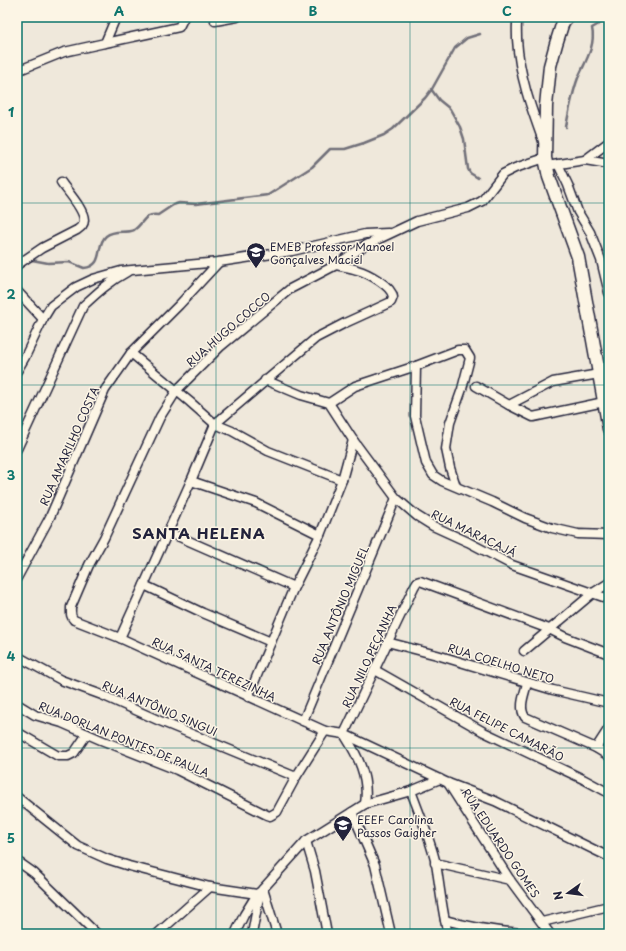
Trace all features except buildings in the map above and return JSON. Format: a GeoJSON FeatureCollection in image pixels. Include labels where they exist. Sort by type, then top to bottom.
{"type":"FeatureCollection","features":[{"type":"Feature","properties":{"kind":"street"},"geometry":{"type":"LineString","coordinates":[[105,44],[116,17]]}},
{"type":"Feature","properties":{"kind":"street"},"geometry":{"type":"LineString","coordinates":[[17,71],[64,52],[179,27],[184,17]]}},
{"type":"Feature","properties":{"kind":"street"},"geometry":{"type":"LineString","coordinates":[[215,21],[237,17]]}},
{"type":"Feature","properties":{"kind":"street"},"geometry":{"type":"LineString","coordinates":[[518,17],[518,55],[526,95],[550,162],[568,185],[578,212],[590,232],[601,260],[609,293]]}},
{"type":"Feature","properties":{"kind":"street"},"geometry":{"type":"LineString","coordinates":[[544,144],[550,66],[563,22],[567,17]]}},
{"type":"Feature","properties":{"kind":"street"},"geometry":{"type":"LineString","coordinates":[[584,160],[609,142]]}},
{"type":"Feature","properties":{"kind":"street"},"geometry":{"type":"LineString","coordinates":[[584,160],[609,164]]}},
{"type":"Feature","properties":{"kind":"street","name":"RUA HUGO COCCO"},"geometry":{"type":"LineString","coordinates":[[74,620],[72,618],[71,607],[89,565],[104,538],[160,417],[176,390],[220,347],[290,289],[336,265],[364,246],[392,232],[417,221],[468,208],[482,201],[503,174],[515,168],[550,162],[584,160]]}},
{"type":"Feature","properties":{"kind":"street"},"geometry":{"type":"LineString","coordinates":[[550,162],[549,177],[578,257],[609,429]]}},
{"type":"Feature","properties":{"kind":"street"},"geometry":{"type":"LineString","coordinates":[[17,265],[42,248],[83,226],[84,220],[81,210],[61,182]]}},
{"type":"Feature","properties":{"kind":"street"},"geometry":{"type":"LineString","coordinates":[[17,371],[43,318],[51,306],[76,287],[93,279],[121,271],[219,262],[292,251],[364,234],[392,232]]}},
{"type":"Feature","properties":{"kind":"street"},"geometry":{"type":"LineString","coordinates":[[601,260],[609,256]]}},
{"type":"Feature","properties":{"kind":"street","name":"RUA AMARILHO COSTA"},"geometry":{"type":"LineString","coordinates":[[17,578],[50,517],[104,390],[131,353],[219,262]]}},
{"type":"Feature","properties":{"kind":"street"},"geometry":{"type":"LineString","coordinates":[[120,638],[215,424],[316,338],[391,302],[393,297],[391,290],[378,280],[357,270],[336,265]]}},
{"type":"Feature","properties":{"kind":"street"},"geometry":{"type":"LineString","coordinates":[[17,449],[84,306],[99,291],[131,270]]}},
{"type":"Feature","properties":{"kind":"street"},"geometry":{"type":"LineString","coordinates":[[17,291],[43,318]]}},
{"type":"Feature","properties":{"kind":"street"},"geometry":{"type":"LineString","coordinates":[[265,380],[301,395],[329,403],[355,386],[416,366],[458,350],[465,350],[470,358],[462,389],[450,423],[446,449],[456,486]]}},
{"type":"Feature","properties":{"kind":"street"},"geometry":{"type":"LineString","coordinates":[[131,353],[215,424],[232,431],[268,451],[342,480]]}},
{"type":"Feature","properties":{"kind":"street"},"geometry":{"type":"LineString","coordinates":[[416,366],[415,416],[426,463],[433,475],[442,481],[525,518],[552,528],[578,534],[609,535]]}},
{"type":"Feature","properties":{"kind":"street"},"geometry":{"type":"LineString","coordinates":[[509,405],[553,382],[599,374]]}},
{"type":"Feature","properties":{"kind":"street"},"geometry":{"type":"LineString","coordinates":[[476,386],[533,417],[604,402]]}},
{"type":"Feature","properties":{"kind":"street","name":"RUA MARACAJÁ"},"geometry":{"type":"LineString","coordinates":[[329,403],[353,440],[396,498],[417,516],[433,526],[512,565],[609,599]]}},
{"type":"Feature","properties":{"kind":"street"},"geometry":{"type":"LineString","coordinates":[[248,697],[294,587],[320,535],[342,480],[353,440]]}},
{"type":"Feature","properties":{"kind":"street"},"geometry":{"type":"LineString","coordinates":[[191,481],[256,503],[320,535]]}},
{"type":"Feature","properties":{"kind":"street","name":"RUA ANTÔNIO MIGUEL"},"geometry":{"type":"LineString","coordinates":[[303,721],[396,498]]}},
{"type":"Feature","properties":{"kind":"street"},"geometry":{"type":"LineString","coordinates":[[167,532],[294,587]]}},
{"type":"Feature","properties":{"kind":"street","name":"RUA NILO PEÇANHA"},"geometry":{"type":"LineString","coordinates":[[344,734],[417,582],[427,582],[549,629]]}},
{"type":"Feature","properties":{"kind":"street"},"geometry":{"type":"LineString","coordinates":[[524,650],[593,593],[609,583]]}},
{"type":"Feature","properties":{"kind":"street"},"geometry":{"type":"LineString","coordinates":[[144,585],[203,613],[271,642]]}},
{"type":"Feature","properties":{"kind":"street","name":"RUA SANTA TEREZINHA"},"geometry":{"type":"LineString","coordinates":[[74,620],[120,638],[325,731],[344,734],[444,781],[495,801],[609,857]]}},
{"type":"Feature","properties":{"kind":"street"},"geometry":{"type":"LineString","coordinates":[[549,629],[609,654]]}},
{"type":"Feature","properties":{"kind":"street","name":"RUA COELHO NETO"},"geometry":{"type":"LineString","coordinates":[[387,642],[527,683],[609,703]]}},
{"type":"Feature","properties":{"kind":"street","name":"RUA ANTÔNIO SINGUI"},"geometry":{"type":"LineString","coordinates":[[17,656],[61,680],[102,695],[160,721],[296,777]]}},
{"type":"Feature","properties":{"kind":"street","name":"RUA FELIPE CAMARÃO"},"geometry":{"type":"LineString","coordinates":[[375,670],[484,732],[583,778],[609,794]]}},
{"type":"Feature","properties":{"kind":"street"},"geometry":{"type":"LineString","coordinates":[[527,683],[522,707],[522,712],[525,717],[596,748],[609,756]]}},
{"type":"Feature","properties":{"kind":"street","name":"RUA DORLAN PONTES DE PAULA"},"geometry":{"type":"LineString","coordinates":[[17,704],[35,715],[62,723],[177,770],[270,816],[277,812],[296,777]]}},
{"type":"Feature","properties":{"kind":"street"},"geometry":{"type":"LineString","coordinates":[[596,748],[609,728]]}},
{"type":"Feature","properties":{"kind":"street"},"geometry":{"type":"LineString","coordinates":[[296,777],[325,731]]}},
{"type":"Feature","properties":{"kind":"street"},"geometry":{"type":"LineString","coordinates":[[17,732],[58,756],[68,756],[74,752],[87,734]]}},
{"type":"Feature","properties":{"kind":"street"},"geometry":{"type":"LineString","coordinates":[[344,734],[357,755],[364,772],[367,793],[365,804]]}},
{"type":"Feature","properties":{"kind":"street"},"geometry":{"type":"LineString","coordinates":[[235,934],[244,915],[260,892],[306,842],[365,804],[444,781]]}},
{"type":"Feature","properties":{"kind":"street","name":"RUA EDUARDO GOMES"},"geometry":{"type":"LineString","coordinates":[[444,781],[510,880],[550,934]]}},
{"type":"Feature","properties":{"kind":"street"},"geometry":{"type":"LineString","coordinates":[[411,791],[422,819],[435,863],[444,920],[448,934]]}},
{"type":"Feature","properties":{"kind":"street"},"geometry":{"type":"LineString","coordinates":[[17,797],[78,846],[107,859],[210,887],[260,892]]}},
{"type":"Feature","properties":{"kind":"street"},"geometry":{"type":"LineString","coordinates":[[352,812],[375,865],[391,934]]}},
{"type":"Feature","properties":{"kind":"street"},"geometry":{"type":"LineString","coordinates":[[306,842],[328,934]]}},
{"type":"Feature","properties":{"kind":"street"},"geometry":{"type":"LineString","coordinates":[[17,861],[34,873],[97,934]]}},
{"type":"Feature","properties":{"kind":"street"},"geometry":{"type":"LineString","coordinates":[[435,863],[510,880]]}},
{"type":"Feature","properties":{"kind":"street"},"geometry":{"type":"LineString","coordinates":[[157,934],[166,930],[210,887]]}},
{"type":"Feature","properties":{"kind":"street"},"geometry":{"type":"LineString","coordinates":[[252,934],[260,892]]}},
{"type":"Feature","properties":{"kind":"street"},"geometry":{"type":"LineString","coordinates":[[260,892],[278,934]]}},
{"type":"Feature","properties":{"kind":"street"},"geometry":{"type":"LineString","coordinates":[[542,922],[609,906]]}},
{"type":"Feature","properties":{"kind":"street"},"geometry":{"type":"LineString","coordinates":[[444,920],[495,930],[542,934]]}},
{"type":"Feature","properties":{"kind":"waterway"},"geometry":{"type":"LineString","coordinates":[[566,127],[576,84],[591,48],[593,35],[592,28],[609,18]]}},
{"type":"Feature","properties":{"kind":"waterway"},"geometry":{"type":"LineString","coordinates":[[28,262],[32,260],[48,263],[69,262],[84,268],[95,263],[103,240],[106,236],[116,232],[127,232],[134,230],[147,217],[158,215],[173,205],[179,203],[196,204],[268,195],[312,167],[330,149],[345,149],[364,143],[384,135],[393,129],[425,98],[432,89],[455,48],[467,38],[480,34]]}},
{"type":"Feature","properties":{"kind":"waterway"},"geometry":{"type":"LineString","coordinates":[[431,89],[439,100],[450,109],[460,127],[464,139],[468,169],[470,173],[478,178]]}},
{"type":"Feature","properties":{"kind":"waterway"},"geometry":{"type":"LineString","coordinates":[[17,271],[22,266]]}},
{"type":"Feature","properties":{"kind":"place","name":"EMEB Professor Manoel Gonçalves Maciel"},"geometry":{"type":"Point","coordinates":[256,269]}},
{"type":"Feature","properties":{"kind":"place","name":"EEEF Carolina Passos Gaigher"},"geometry":{"type":"Point","coordinates":[343,842]}},
{"type":"Feature","properties":{"kind":"district","name":"SANTA HELENA"},"geometry":{"type":"Point","coordinates":[199,532]}}]}
